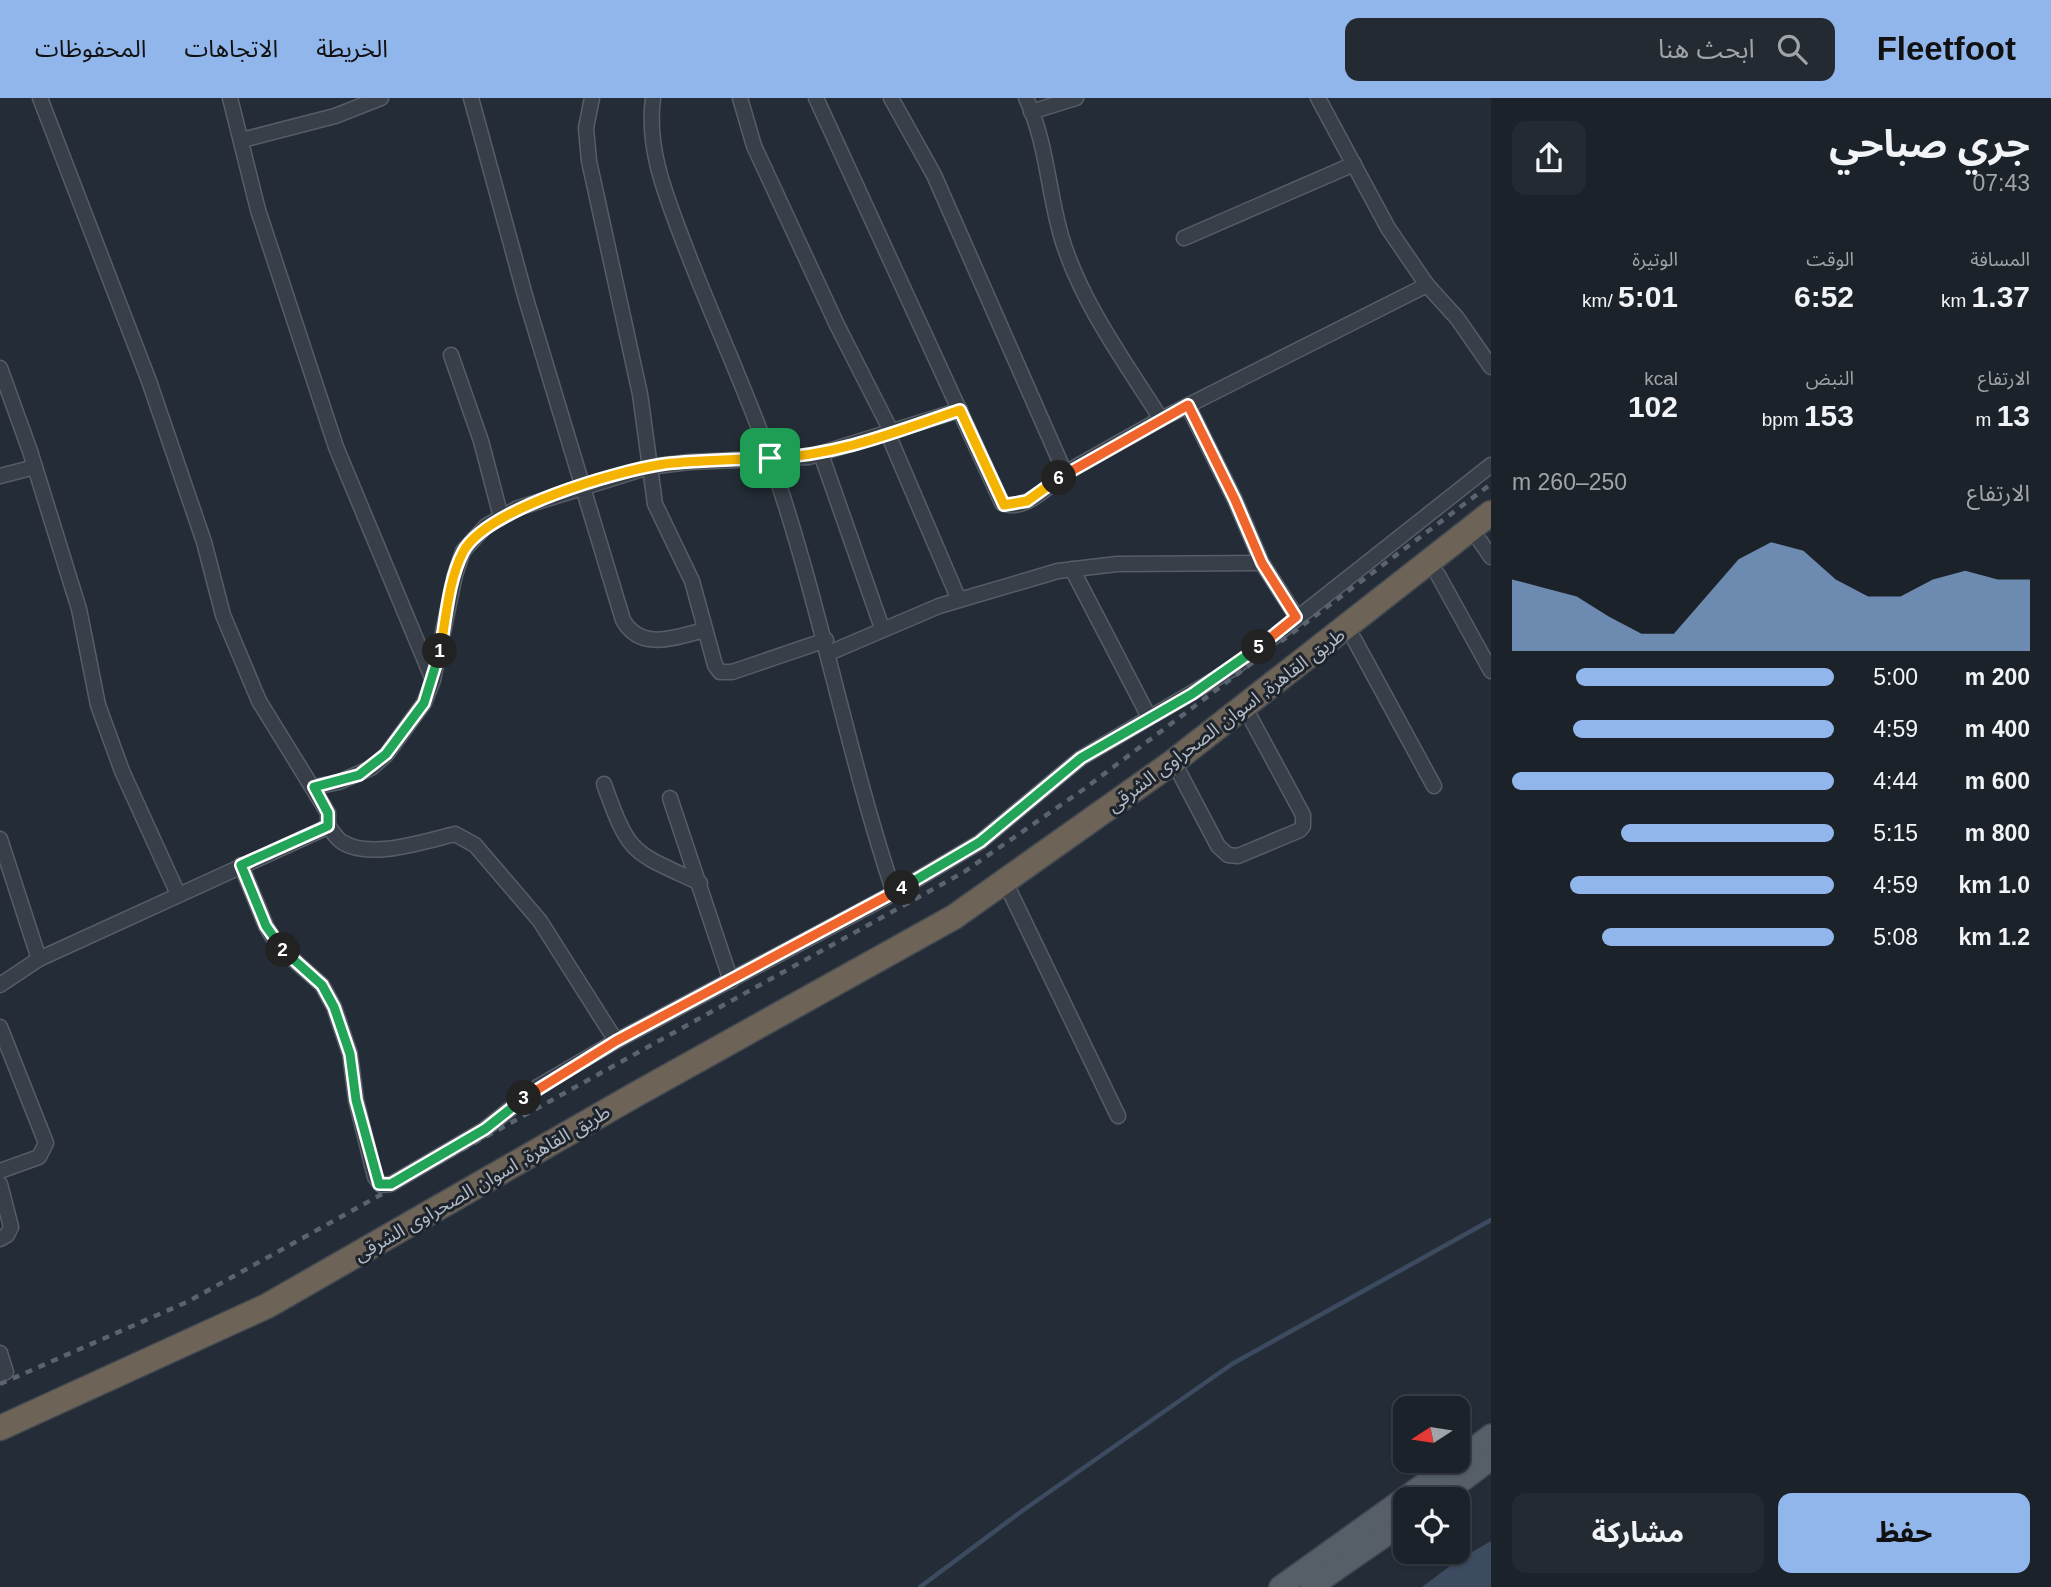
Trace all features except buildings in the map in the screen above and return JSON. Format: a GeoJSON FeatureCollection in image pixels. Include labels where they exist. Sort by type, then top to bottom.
{"type":"FeatureCollection","features":[{"type":"Feature","properties":{"kind":"highway","name":"طريق القاهرة, اسوان الصحراوى الشرقى"},"geometry":{"type":"LineString","coordinates":[[0,1428],[267,1306],[633,1096],[954,917],[1173,762],[1491,513]]}},
{"type":"Feature","properties":{"kind":"highway","name":"طريق القاهرة, اسوان الصحراوى الشرقى"},"geometry":{"type":"LineString","coordinates":[[954,917],[976,913],[1010,892],[1179,772],[1438,575],[1487,544]]}},
{"type":"Feature","properties":{"kind":"main road"},"geometry":{"type":"LineString","coordinates":[[1470,1451],[1491,1435]]}},
{"type":"Feature","properties":{"kind":"main road"},"geometry":{"type":"LineString","coordinates":[[1454,1487],[1491,1458]]}},
{"type":"Feature","properties":{"kind":"main road"},"geometry":{"type":"LineString","coordinates":[[1280,1587],[1439,1474]]}},
{"type":"Feature","properties":{"kind":"main road"},"geometry":{"type":"LineString","coordinates":[[1311,1587],[1393,1530]]}},
{"type":"Feature","properties":{"kind":"street"},"geometry":{"type":"LineString","coordinates":[[40,98],[149,381],[204,542],[223,615],[259,701],[290,754],[314,787],[328,813],[328,826],[342,842],[356,847],[386,849],[455,834],[475,845],[540,921],[616,1041]]}},
{"type":"Feature","properties":{"kind":"street"},"geometry":{"type":"LineString","coordinates":[[230,98],[258,210],[336,447],[433,680]]}},
{"type":"Feature","properties":{"kind":"street"},"geometry":{"type":"LineString","coordinates":[[242,140],[335,116],[381,98]]}},
{"type":"Feature","properties":{"kind":"street"},"geometry":{"type":"LineString","coordinates":[[471,98],[581,488],[619,609],[633,634],[653,641],[705,630]]}},
{"type":"Feature","properties":{"kind":"street"},"geometry":{"type":"LineString","coordinates":[[592,98],[586,128],[589,161],[640,394],[655,504],[692,581],[715,665],[720,672],[827,647],[959,600],[1072,569],[1117,564],[1262,563]]}},
{"type":"Feature","properties":{"kind":"street"},"geometry":{"type":"LineString","coordinates":[[653,98],[650,121],[659,177],[770,458],[827,647],[868,816],[894,893]]}},
{"type":"Feature","properties":{"kind":"street"},"geometry":{"type":"LineString","coordinates":[[740,98],[754,146],[890,434],[959,600]]}},
{"type":"Feature","properties":{"kind":"street"},"geometry":{"type":"LineString","coordinates":[[817,98],[1004,505],[1027,501],[1065,473],[1161,419],[1427,285]]}},
{"type":"Feature","properties":{"kind":"street"},"geometry":{"type":"LineString","coordinates":[[891,98],[934,175],[1065,473]]}},
{"type":"Feature","properties":{"kind":"street"},"geometry":{"type":"LineString","coordinates":[[1026,98],[1063,241],[1107,333],[1161,419]]}},
{"type":"Feature","properties":{"kind":"street"},"geometry":{"type":"LineString","coordinates":[[1031,112],[1076,98]]}},
{"type":"Feature","properties":{"kind":"street"},"geometry":{"type":"LineString","coordinates":[[1318,98],[1388,228],[1427,285],[1457,318],[1491,367]]}},
{"type":"Feature","properties":{"kind":"street"},"geometry":{"type":"LineString","coordinates":[[1184,238],[1354,163]]}},
{"type":"Feature","properties":{"kind":"street"},"geometry":{"type":"LineString","coordinates":[[451,355],[481,441],[501,517]]}},
{"type":"Feature","properties":{"kind":"street"},"geometry":{"type":"LineString","coordinates":[[0,368],[35,467],[79,609],[98,705],[122,771],[178,894]]}},
{"type":"Feature","properties":{"kind":"street"},"geometry":{"type":"LineString","coordinates":[[1188,405],[1235,500],[1262,563],[1296,617]]}},
{"type":"Feature","properties":{"kind":"street"},"geometry":{"type":"LineString","coordinates":[[314,787],[340,782],[372,768],[386,754],[424,703],[433,680],[455,575],[464,551],[486,526],[501,517],[518,508],[649,467],[821,454],[960,410]]}},
{"type":"Feature","properties":{"kind":"street"},"geometry":{"type":"LineString","coordinates":[[821,454],[882,628]]}},
{"type":"Feature","properties":{"kind":"street"},"geometry":{"type":"LineString","coordinates":[[241,865],[266,926],[278,946],[322,985],[334,1007],[345,1035],[356,1100],[375,1177],[381,1185],[391,1184],[485,1129],[539,1086],[616,1041],[894,893],[980,842],[1081,758],[1234,668],[1491,465]]}},
{"type":"Feature","properties":{"kind":"street"},"geometry":{"type":"LineString","coordinates":[[0,476],[35,467]]}},
{"type":"Feature","properties":{"kind":"street"},"geometry":{"type":"LineString","coordinates":[[1072,569],[1149,717]]}},
{"type":"Feature","properties":{"kind":"street"},"geometry":{"type":"LineString","coordinates":[[1438,575],[1491,671]]}},
{"type":"Feature","properties":{"kind":"street"},"geometry":{"type":"LineString","coordinates":[[1354,639],[1434,786]]}},
{"type":"Feature","properties":{"kind":"street"},"geometry":{"type":"LineString","coordinates":[[1179,772],[1218,846],[1228,855],[1238,856],[1300,830],[1303,826],[1303,815],[1250,718]]}},
{"type":"Feature","properties":{"kind":"street"},"geometry":{"type":"LineString","coordinates":[[604,784],[620,828],[635,851],[700,883]]}},
{"type":"Feature","properties":{"kind":"street"},"geometry":{"type":"LineString","coordinates":[[670,798],[732,981]]}},
{"type":"Feature","properties":{"kind":"street"},"geometry":{"type":"LineString","coordinates":[[0,985],[39,959],[328,826]]}},
{"type":"Feature","properties":{"kind":"street"},"geometry":{"type":"LineString","coordinates":[[0,839],[39,959]]}},
{"type":"Feature","properties":{"kind":"street"},"geometry":{"type":"LineString","coordinates":[[1010,892],[1118,1116]]}},
{"type":"Feature","properties":{"kind":"street"},"geometry":{"type":"LineString","coordinates":[[0,1027],[46,1143],[39,1157],[0,1171]]}},
{"type":"Feature","properties":{"kind":"street"},"geometry":{"type":"LineString","coordinates":[[0,1184],[11,1227],[0,1239]]}},
{"type":"Feature","properties":{"kind":"street"},"geometry":{"type":"LineString","coordinates":[[0,1353],[6,1370],[0,1375]]}},
{"type":"Feature","properties":{"kind":"water"},"geometry":{"type":"Polygon","coordinates":[[[1491,1541],[1491,1587],[1422,1587],[1453,1564],[1470,1564],[1470,1553],[1491,1541]]]}},
{"type":"Feature","properties":{"kind":"waterway"},"geometry":{"type":"LineString","coordinates":[[920,1587],[1022,1511],[1232,1364],[1491,1220]]}},
{"type":"Feature","properties":{"kind":"railway"},"geometry":{"type":"LineString","coordinates":[[0,1384],[187,1302],[964,872],[1084,789],[1491,484]]}},
{"type":"Feature","properties":{"kind":"route"},"geometry":{"type":"LineString","coordinates":[[1188,405],[1235,500],[1262,563],[1296,617],[1234,668],[1081,758],[980,842],[894,893],[616,1041],[539,1086],[485,1129],[391,1184],[379,1184],[356,1100],[350,1054],[334,1007],[322,985],[278,946],[266,926],[241,865],[328,826],[328,813],[314,787],[340,782],[372,768],[386,754],[424,703],[433,680],[455,575],[464,551],[486,526],[518,508],[649,467],[770,458],[809,457],[845,448],[960,410],[999,499],[1004,505],[1015,506],[1038,495],[1065,473],[1188,405]]}}]}
